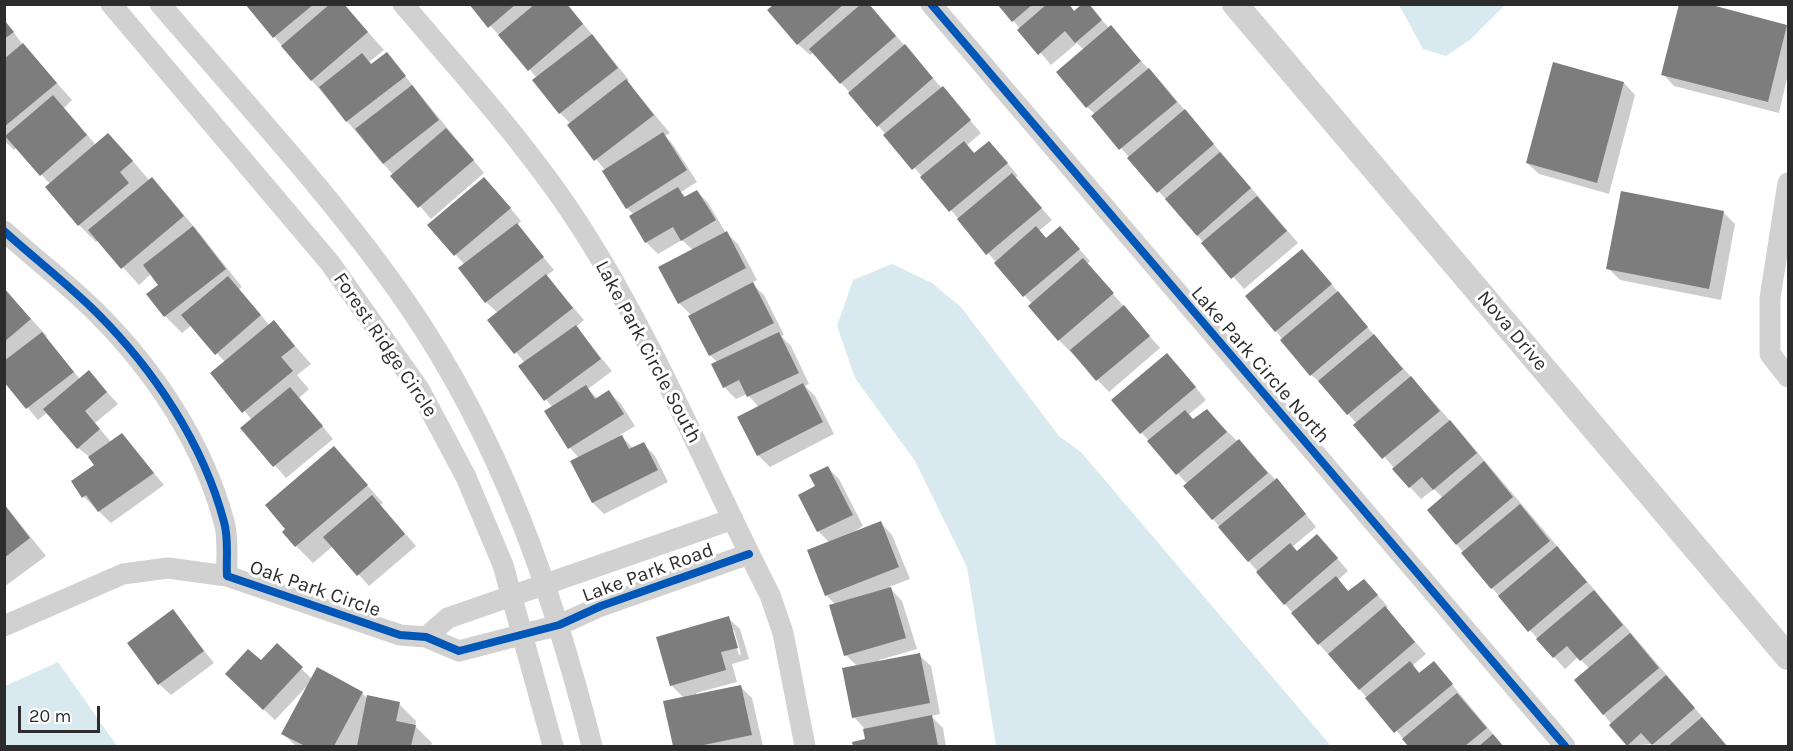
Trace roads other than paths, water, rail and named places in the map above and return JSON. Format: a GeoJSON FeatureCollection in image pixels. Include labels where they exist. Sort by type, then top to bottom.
{"type":"FeatureCollection","features":[{"type":"Feature","properties":{"kind":"street","name":"Forest Ridge Circle"},"geometry":{"type":"LineString","coordinates":[[111,4],[330,262],[418,389],[466,477],[503,565],[553,747]]}},
{"type":"Feature","properties":{"kind":"street","name":"Forest Ridge Circle"},"geometry":{"type":"LineString","coordinates":[[160,4],[318,189],[408,305],[454,379],[489,446],[546,583],[592,747]]}},
{"type":"Feature","properties":{"kind":"street","name":"Lake Park Circle South"},"geometry":{"type":"LineString","coordinates":[[403,4],[533,160],[583,231],[624,300],[770,596],[783,633],[805,747]]}},
{"type":"Feature","properties":{"kind":"street","name":"Lake Park Circle North"},"geometry":{"type":"LineString","coordinates":[[931,4],[1565,747]]}},
{"type":"Feature","properties":{"kind":"street","name":"Nova Drive"},"geometry":{"type":"LineString","coordinates":[[1235,4],[1788,657]]}},
{"type":"Feature","properties":{"kind":"street"},"geometry":{"type":"LineString","coordinates":[[1788,183],[1770,298],[1770,354],[1788,377]]}},
{"type":"Feature","properties":{"kind":"street","name":"Oak Park Circle"},"geometry":{"type":"LineString","coordinates":[[4,231],[96,312],[135,354],[173,408],[196,448],[225,523],[227,576]]}},
{"type":"Feature","properties":{"kind":"street","name":"Lake Park Road"},"geometry":{"type":"LineString","coordinates":[[546,583],[733,519]]}},
{"type":"Feature","properties":{"kind":"street","name":"Lake Park Road"},"geometry":{"type":"LineString","coordinates":[[559,625],[601,606],[749,554]]}},
{"type":"Feature","properties":{"kind":"street","name":"Oak Park Circle"},"geometry":{"type":"LineString","coordinates":[[4,626],[123,574],[168,568],[227,576],[400,634],[426,637],[459,651],[559,625]]}},
{"type":"Feature","properties":{"kind":"street"},"geometry":{"type":"LineString","coordinates":[[426,637],[447,618],[546,583]]}}]}
